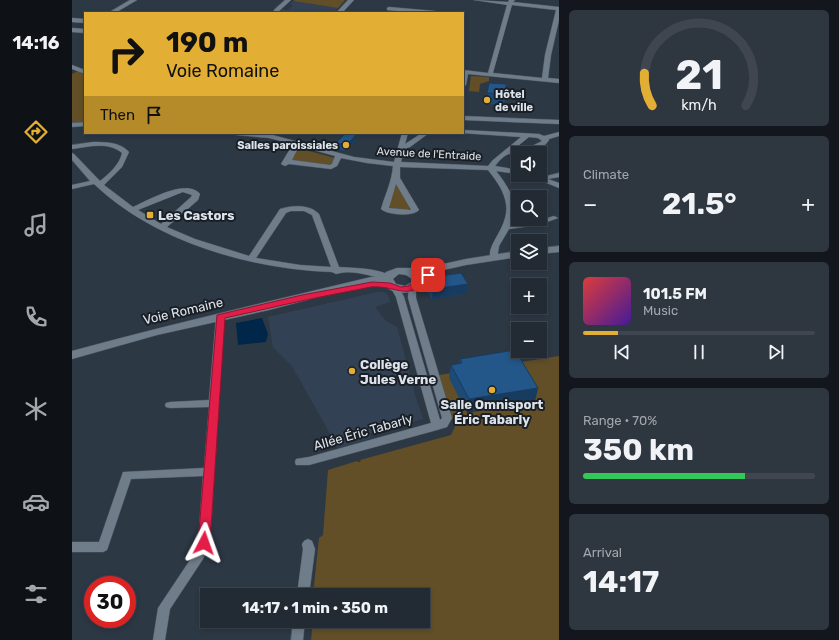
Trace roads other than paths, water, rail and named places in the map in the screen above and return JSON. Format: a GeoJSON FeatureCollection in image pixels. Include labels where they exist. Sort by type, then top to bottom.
{"type":"FeatureCollection","features":[{"type":"Feature","properties":{"kind":"street"},"geometry":{"type":"LineString","coordinates":[[112,12],[134,0]]}},
{"type":"Feature","properties":{"kind":"street"},"geometry":{"type":"LineString","coordinates":[[276,11],[288,0]]}},
{"type":"Feature","properties":{"kind":"street"},"geometry":{"type":"LineString","coordinates":[[340,12],[351,0]]}},
{"type":"Feature","properties":{"kind":"street"},"geometry":{"type":"LineString","coordinates":[[477,0],[511,2],[559,9],[548,55],[545,79]]}},
{"type":"Feature","properties":{"kind":"street"},"geometry":{"type":"LineString","coordinates":[[490,75],[511,2]]}},
{"type":"Feature","properties":{"kind":"street"},"geometry":{"type":"LineString","coordinates":[[390,9],[424,12]]}},
{"type":"Feature","properties":{"kind":"street"},"geometry":{"type":"LineString","coordinates":[[72,20],[84,21]]}},
{"type":"Feature","properties":{"kind":"street"},"geometry":{"type":"LineString","coordinates":[[72,30],[82,31]]}},
{"type":"Feature","properties":{"kind":"street"},"geometry":{"type":"LineString","coordinates":[[74,69],[84,72]]}},
{"type":"Feature","properties":{"kind":"street"},"geometry":{"type":"LineString","coordinates":[[464,72],[559,81]]}},
{"type":"Feature","properties":{"kind":"street"},"geometry":{"type":"LineString","coordinates":[[464,118],[559,122]]}},
{"type":"Feature","properties":{"kind":"street"},"geometry":{"type":"LineString","coordinates":[[72,125],[84,124]]}},
{"type":"Feature","properties":{"kind":"street"},"geometry":{"type":"LineString","coordinates":[[464,132],[539,136],[544,138],[559,134]]}},
{"type":"Feature","properties":{"kind":"street","name":"Avenue de l'Entraide"},"geometry":{"type":"LineString","coordinates":[[252,134],[271,137],[339,156],[367,161],[397,164],[490,168],[511,171]]}},
{"type":"Feature","properties":{"kind":"street"},"geometry":{"type":"LineString","coordinates":[[396,178],[415,210],[413,212],[385,210],[391,187],[396,178],[397,164],[405,134]]}},
{"type":"Feature","properties":{"kind":"street"},"geometry":{"type":"LineString","coordinates":[[401,147],[408,146],[425,134]]}},
{"type":"Feature","properties":{"kind":"street"},"geometry":{"type":"LineString","coordinates":[[494,258],[493,250],[507,228],[511,213],[507,194],[490,168],[495,161],[527,136]]}},
{"type":"Feature","properties":{"kind":"street"},"geometry":{"type":"LineString","coordinates":[[506,152],[514,153],[534,148],[544,143],[546,140],[544,138]]}},
{"type":"Feature","properties":{"kind":"street"},"geometry":{"type":"LineString","coordinates":[[297,144],[286,163],[331,167],[335,165],[339,156]]}},
{"type":"Feature","properties":{"kind":"street"},"geometry":{"type":"LineString","coordinates":[[72,147],[112,145],[121,148],[126,152],[125,158],[108,180],[72,187]]}},
{"type":"Feature","properties":{"kind":"street"},"geometry":{"type":"LineString","coordinates":[[72,156],[97,183],[132,210],[162,227],[214,249],[251,259],[298,268],[379,274],[394,279],[416,276],[415,285]]}},
{"type":"Feature","properties":{"kind":"street"},"geometry":{"type":"LineString","coordinates":[[547,177],[559,175]]}},
{"type":"Feature","properties":{"kind":"street"},"geometry":{"type":"LineString","coordinates":[[547,181],[559,186]]}},
{"type":"Feature","properties":{"kind":"street"},"geometry":{"type":"LineString","coordinates":[[132,210],[180,190],[189,190],[195,193],[195,198],[162,227]]}},
{"type":"Feature","properties":{"kind":"street"},"geometry":{"type":"LineString","coordinates":[[251,259],[283,211],[291,209],[310,210],[315,214],[338,271]]}},
{"type":"Feature","properties":{"kind":"street"},"geometry":{"type":"LineString","coordinates":[[507,228],[539,223],[554,218]]}},
{"type":"Feature","properties":{"kind":"street"},"geometry":{"type":"LineString","coordinates":[[547,251],[559,249]]}},
{"type":"Feature","properties":{"kind":"street","name":"Voie Romaine"},"geometry":{"type":"LineString","coordinates":[[302,298],[372,285],[466,262],[511,255]]}},
{"type":"Feature","properties":{"kind":"street","name":"Voie Romaine"},"geometry":{"type":"LineString","coordinates":[[394,279],[404,290],[415,285],[439,269]]}},
{"type":"Feature","properties":{"kind":"street"},"geometry":{"type":"LineString","coordinates":[[338,271],[352,275],[355,280],[353,284]]}},
{"type":"Feature","properties":{"kind":"street","name":"Voie Romaine"},"geometry":{"type":"LineString","coordinates":[[72,355],[125,339],[302,298],[353,284],[394,279]]}},
{"type":"Feature","properties":{"kind":"street","name":"Allée Éric Tabarly"},"geometry":{"type":"LineString","coordinates":[[394,279],[436,423],[432,427]]}},
{"type":"Feature","properties":{"kind":"street","name":"Allée Éric Tabarly"},"geometry":{"type":"LineString","coordinates":[[300,462],[310,461],[443,424],[447,418],[412,298],[415,285]]}},
{"type":"Feature","properties":{"kind":"street"},"geometry":{"type":"LineString","coordinates":[[159,640],[164,608],[203,550],[220,317]]}},
{"type":"Feature","properties":{"kind":"street"},"geometry":{"type":"LineString","coordinates":[[170,406],[214,403]]}},
{"type":"Feature","properties":{"kind":"street"},"geometry":{"type":"LineString","coordinates":[[72,547],[103,547],[127,475],[209,472]]}},
{"type":"Feature","properties":{"kind":"street"},"geometry":{"type":"LineString","coordinates":[[303,588],[309,549],[308,544]]}},
{"type":"Feature","properties":{"kind":"street"},"geometry":{"type":"LineString","coordinates":[[296,640],[298,628]]}},
{"type":"Feature","properties":{"kind":"water"},"geometry":{"type":"Polygon","coordinates":[[[262,318],[268,334],[266,342],[238,345],[236,323],[262,318]]]}},
{"type":"Feature","properties":{"kind":"place","name":"Hôtel de ville"},"geometry":{"type":"Point","coordinates":[487,100]}},
{"type":"Feature","properties":{"kind":"place","name":"Salles paroissiales"},"geometry":{"type":"Point","coordinates":[346,145]}},
{"type":"Feature","properties":{"kind":"place","name":"Les Castors"},"geometry":{"type":"Point","coordinates":[150,215]}},
{"type":"Feature","properties":{"kind":"place","name":"Collège Jules Verne"},"geometry":{"type":"Point","coordinates":[352,371]}},
{"type":"Feature","properties":{"kind":"place","name":"Salle Omnisport Éric Tabarly"},"geometry":{"type":"Point","coordinates":[492,390]}}]}
